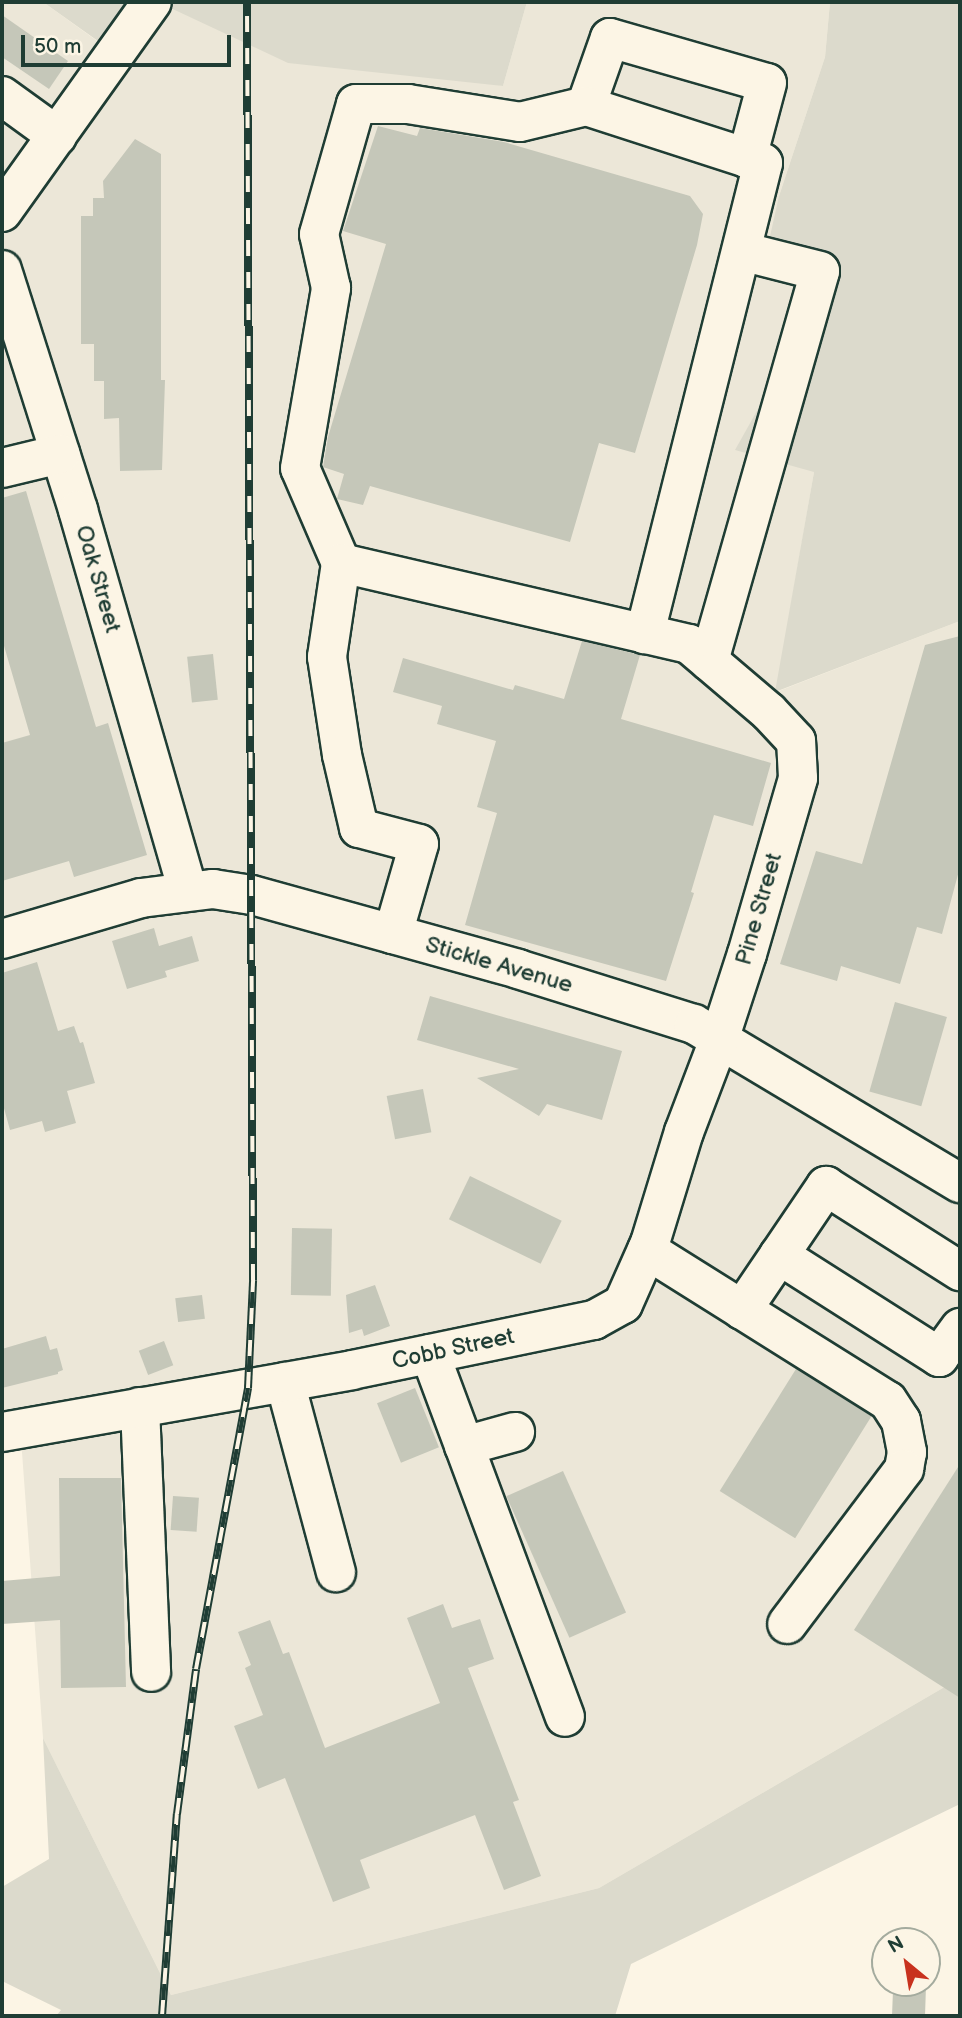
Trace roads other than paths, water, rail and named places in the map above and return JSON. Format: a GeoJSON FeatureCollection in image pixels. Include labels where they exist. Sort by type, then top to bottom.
{"type":"FeatureCollection","features":[{"type":"Feature","properties":{"kind":"street"},"geometry":{"type":"LineString","coordinates":[[2,212],[152,2]]}},
{"type":"Feature","properties":{"kind":"street"},"geometry":{"type":"LineString","coordinates":[[586,106],[610,38],[767,83],[747,158]]}},
{"type":"Feature","properties":{"kind":"street"},"geometry":{"type":"LineString","coordinates":[[2,96],[57,136]]}},
{"type":"Feature","properties":{"kind":"street"},"geometry":{"type":"LineString","coordinates":[[393,934],[419,844],[359,828],[342,755],[327,657],[341,563],[300,468],[331,288],[319,234],[356,104],[408,104],[520,122],[586,106],[763,163],[645,634]]}},
{"type":"Feature","properties":{"kind":"street"},"geometry":{"type":"LineString","coordinates":[[709,661],[820,271],[741,251]]}},
{"type":"Feature","properties":{"kind":"street","name":"Oak Street"},"geometry":{"type":"LineString","coordinates":[[2,270],[60,454],[188,890]]}},
{"type":"Feature","properties":{"kind":"street"},"geometry":{"type":"LineString","coordinates":[[2,468],[60,454]]}},
{"type":"Feature","properties":{"kind":"street","name":"Pine Street"},"geometry":{"type":"LineString","coordinates":[[341,563],[689,644],[769,712],[796,741],[798,778],[719,1040]]}},
{"type":"Feature","properties":{"kind":"street","name":"Stickle Avenue"},"geometry":{"type":"LineString","coordinates":[[2,939],[141,898],[188,890],[213,889],[252,895],[518,969],[694,1024],[955,1170]]}},
{"type":"Feature","properties":{"kind":"street","name":"Cobb Street"},"geometry":{"type":"LineString","coordinates":[[2,1432],[430,1354],[594,1320],[614,1311],[629,1293],[647,1250],[684,1132],[719,1040]]}},
{"type":"Feature","properties":{"kind":"street"},"geometry":{"type":"LineString","coordinates":[[741,1310],[826,1186],[960,1272]]}},
{"type":"Feature","properties":{"kind":"street"},"geometry":{"type":"LineString","coordinates":[[647,1250],[888,1401],[906,1436],[904,1469],[787,1624]]}},
{"type":"Feature","properties":{"kind":"street"},"geometry":{"type":"LineString","coordinates":[[779,1255],[939,1357],[960,1328]]}},
{"type":"Feature","properties":{"kind":"street"},"geometry":{"type":"LineString","coordinates":[[430,1354],[565,1717]]}},
{"type":"Feature","properties":{"kind":"street"},"geometry":{"type":"LineString","coordinates":[[285,1382],[336,1572]]}},
{"type":"Feature","properties":{"kind":"street"},"geometry":{"type":"LineString","coordinates":[[141,1407],[151,1672]]}},
{"type":"Feature","properties":{"kind":"street"},"geometry":{"type":"LineString","coordinates":[[464,1446],[515,1432]]}},
{"type":"Feature","properties":{"kind":"railway"},"geometry":{"type":"LineString","coordinates":[[162,2016],[177,1814],[196,1669],[248,1388],[253,1280],[247,2]]}}]}
